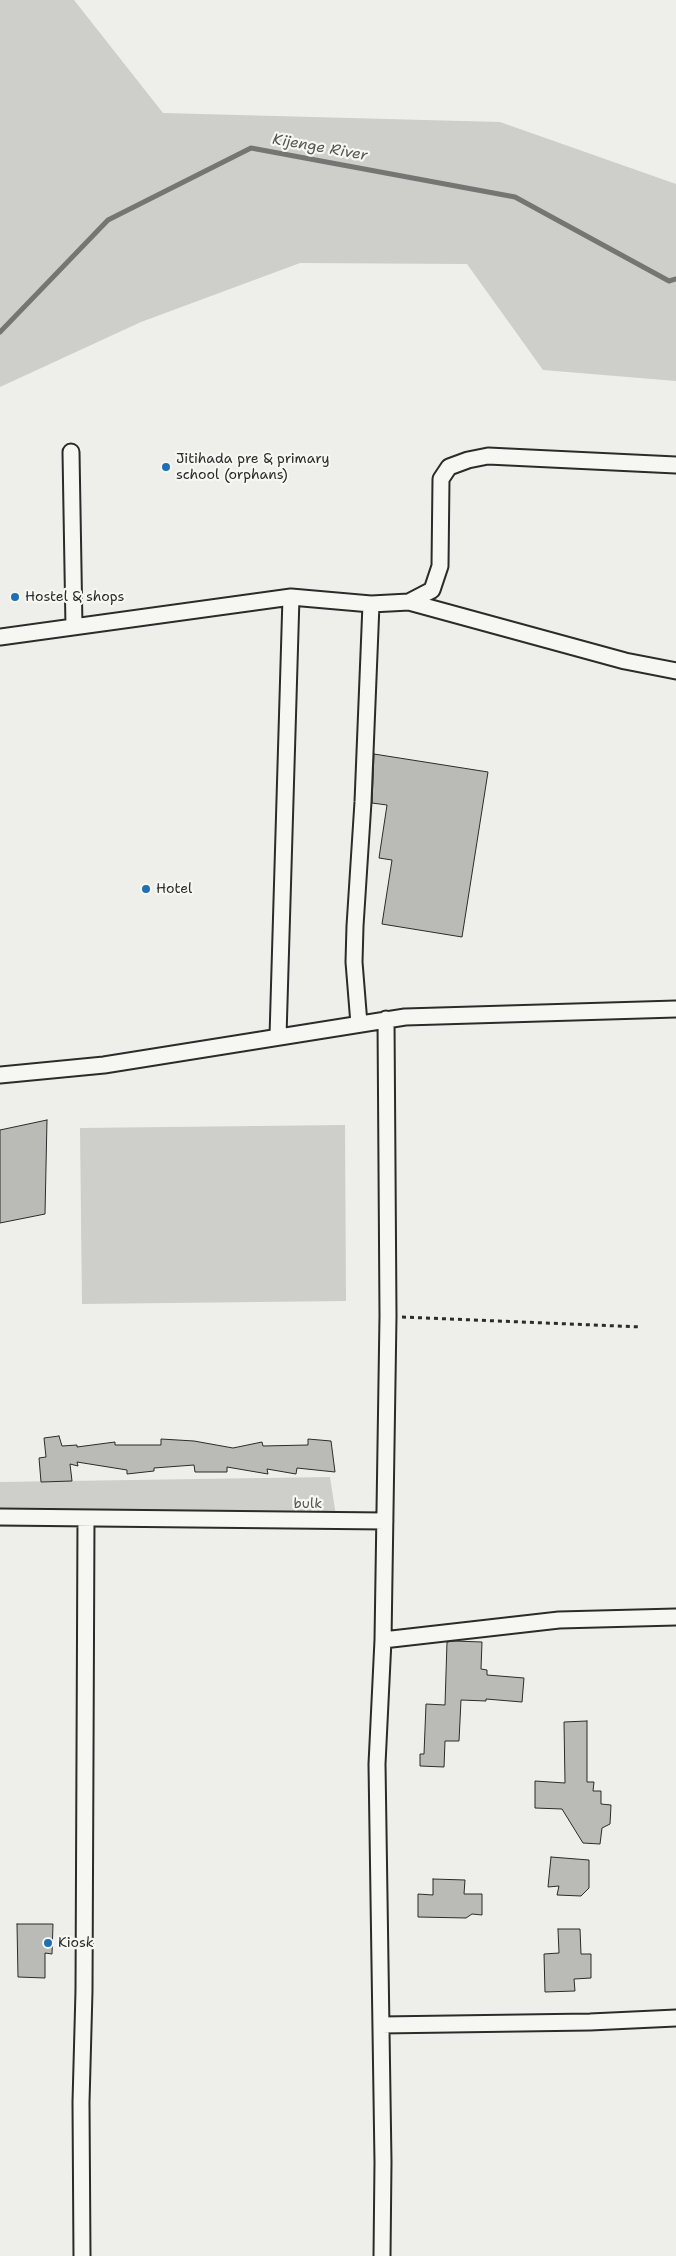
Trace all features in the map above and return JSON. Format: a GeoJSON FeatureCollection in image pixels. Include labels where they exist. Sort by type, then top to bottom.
{"type":"FeatureCollection","features":[{"type":"Feature","properties":{"kind":"street"},"geometry":{"type":"LineString","coordinates":[[71,452],[74,627]]}},
{"type":"Feature","properties":{"kind":"street"},"geometry":{"type":"LineString","coordinates":[[409,602],[432,590],[440,566],[441,479],[449,467],[468,460],[488,456],[676,465]]}},
{"type":"Feature","properties":{"kind":"street"},"geometry":{"type":"LineString","coordinates":[[278,1036],[291,598]]}},
{"type":"Feature","properties":{"kind":"street"},"geometry":{"type":"LineString","coordinates":[[0,637],[291,598],[371,604],[409,602],[625,661],[676,671]]}},
{"type":"Feature","properties":{"kind":"street"},"geometry":{"type":"LineString","coordinates":[[359,1024],[354,962],[355,926],[363,802],[371,604]]}},
{"type":"Feature","properties":{"kind":"street"},"geometry":{"type":"LineString","coordinates":[[0,1075],[104,1065],[405,1017],[676,1010]]}},
{"type":"Feature","properties":{"kind":"street"},"geometry":{"type":"LineString","coordinates":[[382,2256],[383,2162],[377,1764],[383,1640],[388,1316],[386,1020]]}},
{"type":"Feature","properties":{"kind":"street"},"geometry":{"type":"LineString","coordinates":[[0,1517],[385,1521]]}},
{"type":"Feature","properties":{"kind":"street"},"geometry":{"type":"LineString","coordinates":[[82,2256],[81,2102],[84,1991],[86,1518]]}},
{"type":"Feature","properties":{"kind":"street"},"geometry":{"type":"LineString","coordinates":[[383,1640],[558,1620],[676,1617]]}},
{"type":"Feature","properties":{"kind":"street"},"geometry":{"type":"LineString","coordinates":[[381,2025],[581,2022],[676,2018]]}},
{"type":"Feature","properties":{"kind":"path"},"geometry":{"type":"LineString","coordinates":[[388,1316],[641,1327]]}},
{"type":"Feature","properties":{"kind":"green space"},"geometry":{"type":"Polygon","coordinates":[[[0,0],[74,0],[163,113],[500,122],[676,184],[676,381],[543,370],[467,264],[300,263],[141,322],[0,387],[0,0]]]}},
{"type":"Feature","properties":{"kind":"green space"},"geometry":{"type":"Polygon","coordinates":[[[345,1125],[346,1301],[82,1304],[80,1128],[345,1125]]]}},
{"type":"Feature","properties":{"kind":"green space","name":"bulk"},"geometry":{"type":"Polygon","coordinates":[[[330,1477],[338,1529],[0,1527],[0,1482],[330,1477]]]}},
{"type":"Feature","properties":{"kind":"building"},"geometry":{"type":"Polygon","coordinates":[[[374,754],[488,772],[462,937],[382,924],[392,860],[379,858],[387,805],[372,803],[374,754]]]}},
{"type":"Feature","properties":{"kind":"building"},"geometry":{"type":"Polygon","coordinates":[[[47,1120],[45,1214],[0,1223],[0,1130],[47,1120]]]}},
{"type":"Feature","properties":{"kind":"building"},"geometry":{"type":"Polygon","coordinates":[[[59,1436],[62,1446],[77,1445],[77,1447],[115,1442],[115,1445],[161,1445],[161,1439],[194,1441],[233,1448],[262,1442],[263,1446],[308,1445],[308,1439],[331,1441],[335,1472],[297,1468],[296,1474],[267,1469],[268,1474],[227,1467],[227,1472],[195,1472],[194,1465],[154,1468],[154,1471],[127,1474],[127,1470],[77,1462],[78,1466],[70,1464],[72,1481],[41,1482],[39,1458],[46,1457],[44,1438],[59,1436]]]}},
{"type":"Feature","properties":{"kind":"building"},"geometry":{"type":"Polygon","coordinates":[[[447,1642],[482,1642],[481,1669],[487,1670],[487,1675],[524,1678],[522,1702],[486,1699],[486,1701],[461,1700],[459,1741],[445,1741],[444,1767],[420,1766],[420,1754],[424,1754],[426,1704],[445,1705],[447,1642]]]}},
{"type":"Feature","properties":{"kind":"building"},"geometry":{"type":"Polygon","coordinates":[[[587,1721],[587,1782],[594,1782],[593,1791],[601,1791],[601,1804],[611,1805],[610,1824],[602,1828],[600,1844],[583,1843],[562,1809],[535,1808],[535,1781],[565,1783],[564,1722],[587,1721]]]}},
{"type":"Feature","properties":{"kind":"building"},"geometry":{"type":"Polygon","coordinates":[[[551,1857],[589,1860],[589,1888],[581,1896],[557,1895],[559,1886],[548,1887],[551,1857]]]}},
{"type":"Feature","properties":{"kind":"building"},"geometry":{"type":"Polygon","coordinates":[[[433,1879],[465,1880],[464,1894],[482,1894],[482,1915],[472,1914],[466,1918],[418,1917],[418,1894],[433,1895],[433,1879]]]}},
{"type":"Feature","properties":{"kind":"building"},"geometry":{"type":"Polygon","coordinates":[[[17,1924],[53,1924],[52,1954],[45,1953],[45,1978],[18,1977],[17,1924]]]}},
{"type":"Feature","properties":{"kind":"building"},"geometry":{"type":"Polygon","coordinates":[[[558,1929],[580,1929],[581,1954],[591,1954],[591,1978],[574,1979],[575,1991],[545,1992],[544,1954],[559,1953],[558,1929]]]}},
{"type":"Feature","properties":{"kind":"waterway","name":"Kijenge River"},"geometry":{"type":"LineString","coordinates":[[0,332],[108,220],[251,148],[515,197],[669,281],[676,279]]}},
{"type":"Feature","properties":{"kind":"place","name":"Jitihada pre & primary school (orphans)"},"geometry":{"type":"Point","coordinates":[166,467]}},
{"type":"Feature","properties":{"kind":"place","name":"Hostel & shops"},"geometry":{"type":"Point","coordinates":[15,597]}},
{"type":"Feature","properties":{"kind":"place","name":"Hotel"},"geometry":{"type":"Point","coordinates":[146,889]}},
{"type":"Feature","properties":{"kind":"place","name":"Kiosk"},"geometry":{"type":"Point","coordinates":[48,1943]}}]}
